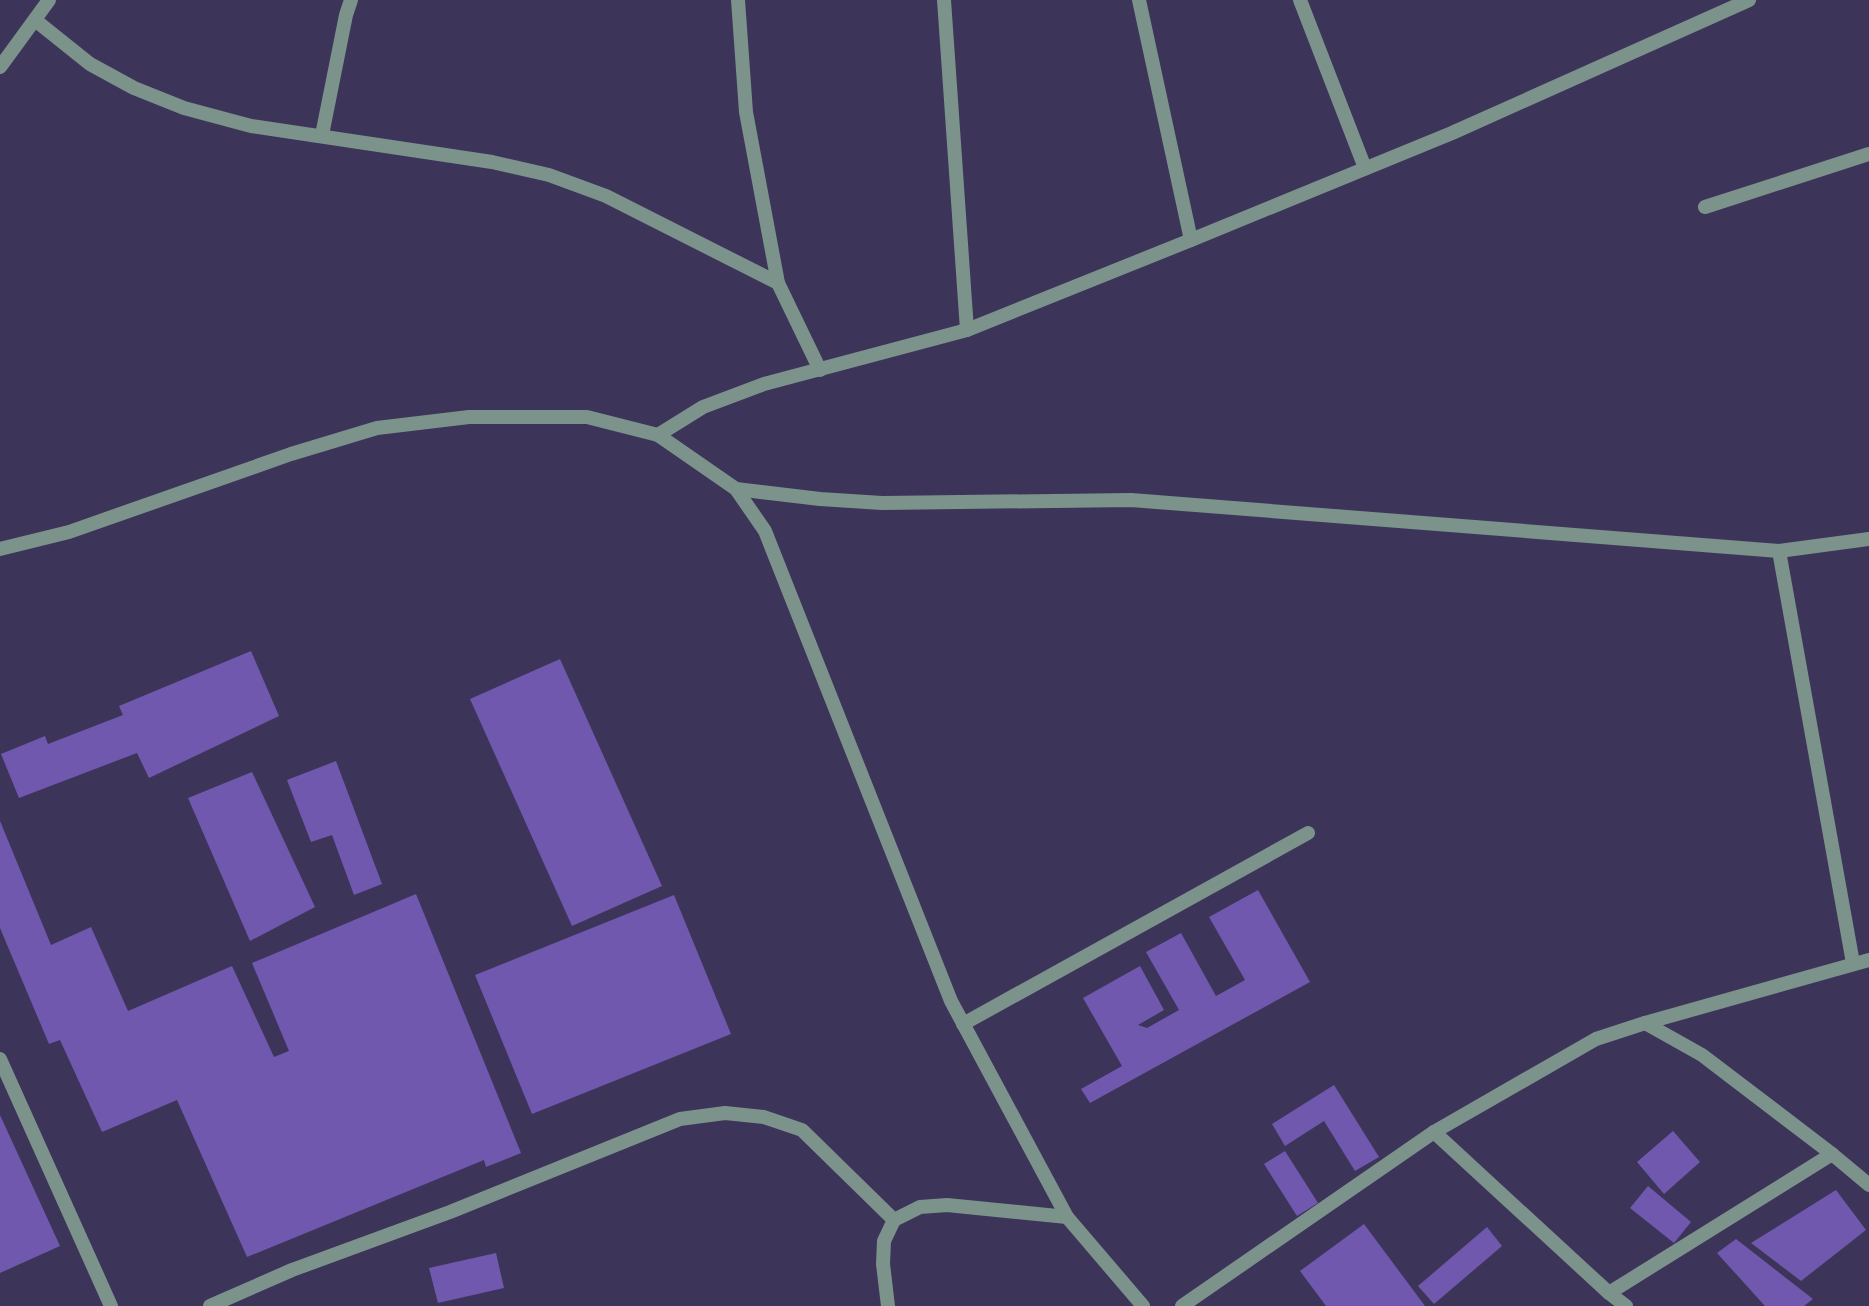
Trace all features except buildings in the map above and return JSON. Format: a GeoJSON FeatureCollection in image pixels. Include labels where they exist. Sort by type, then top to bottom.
{"type":"FeatureCollection","features":[{"type":"Feature","properties":{"kind":"street"},"geometry":{"type":"LineString","coordinates":[[0,67],[49,0]]}},
{"type":"Feature","properties":{"kind":"street"},"geometry":{"type":"LineString","coordinates":[[322,135],[351,0]]}},
{"type":"Feature","properties":{"kind":"street"},"geometry":{"type":"LineString","coordinates":[[738,0],[746,112],[778,283],[820,370]]}},
{"type":"Feature","properties":{"kind":"street"},"geometry":{"type":"LineString","coordinates":[[944,0],[967,330]]}},
{"type":"Feature","properties":{"kind":"street"},"geometry":{"type":"LineString","coordinates":[[1139,0],[1191,240]]}},
{"type":"Feature","properties":{"kind":"street"},"geometry":{"type":"LineString","coordinates":[[1300,0],[1365,167]]}},
{"type":"Feature","properties":{"kind":"street"},"geometry":{"type":"LineString","coordinates":[[658,435],[703,407],[765,384],[967,330],[1452,133],[1749,0]]}},
{"type":"Feature","properties":{"kind":"street"},"geometry":{"type":"LineString","coordinates":[[35,20],[90,64],[134,88],[184,108],[251,126],[492,162],[549,175],[606,196],[778,283]]}},
{"type":"Feature","properties":{"kind":"street"},"geometry":{"type":"LineString","coordinates":[[1705,206],[1869,154]]}},
{"type":"Feature","properties":{"kind":"street"},"geometry":{"type":"LineString","coordinates":[[0,549],[69,532],[291,454],[377,428],[469,417],[587,417],[658,435],[736,489],[765,531],[951,1001],[1067,1217],[1143,1306]]}},
{"type":"Feature","properties":{"kind":"street"},"geometry":{"type":"LineString","coordinates":[[736,489],[882,503],[1131,500],[1779,551],[1869,540]]}},
{"type":"Feature","properties":{"kind":"street"},"geometry":{"type":"LineString","coordinates":[[1779,551],[1853,963]]}},
{"type":"Feature","properties":{"kind":"street"},"geometry":{"type":"LineString","coordinates":[[963,1024],[1308,833]]}},
{"type":"Feature","properties":{"kind":"street"},"geometry":{"type":"LineString","coordinates":[[1182,1306],[1434,1132],[1596,1039],[1869,960]]}},
{"type":"Feature","properties":{"kind":"street"},"geometry":{"type":"LineString","coordinates":[[1645,1023],[1702,1055],[1869,1185]]}},
{"type":"Feature","properties":{"kind":"street"},"geometry":{"type":"LineString","coordinates":[[0,1059],[111,1306]]}},
{"type":"Feature","properties":{"kind":"street"},"geometry":{"type":"LineString","coordinates":[[210,1306],[292,1270],[450,1212],[680,1119],[725,1113],[764,1116],[802,1130],[894,1220]]}},
{"type":"Feature","properties":{"kind":"street"},"geometry":{"type":"LineString","coordinates":[[1434,1132],[1626,1306]]}},
{"type":"Feature","properties":{"kind":"street"},"geometry":{"type":"LineString","coordinates":[[1609,1293],[1832,1154]]}},
{"type":"Feature","properties":{"kind":"street"},"geometry":{"type":"LineString","coordinates":[[888,1306],[883,1265],[884,1241],[894,1220],[920,1207],[947,1205],[1067,1217]]}}]}
